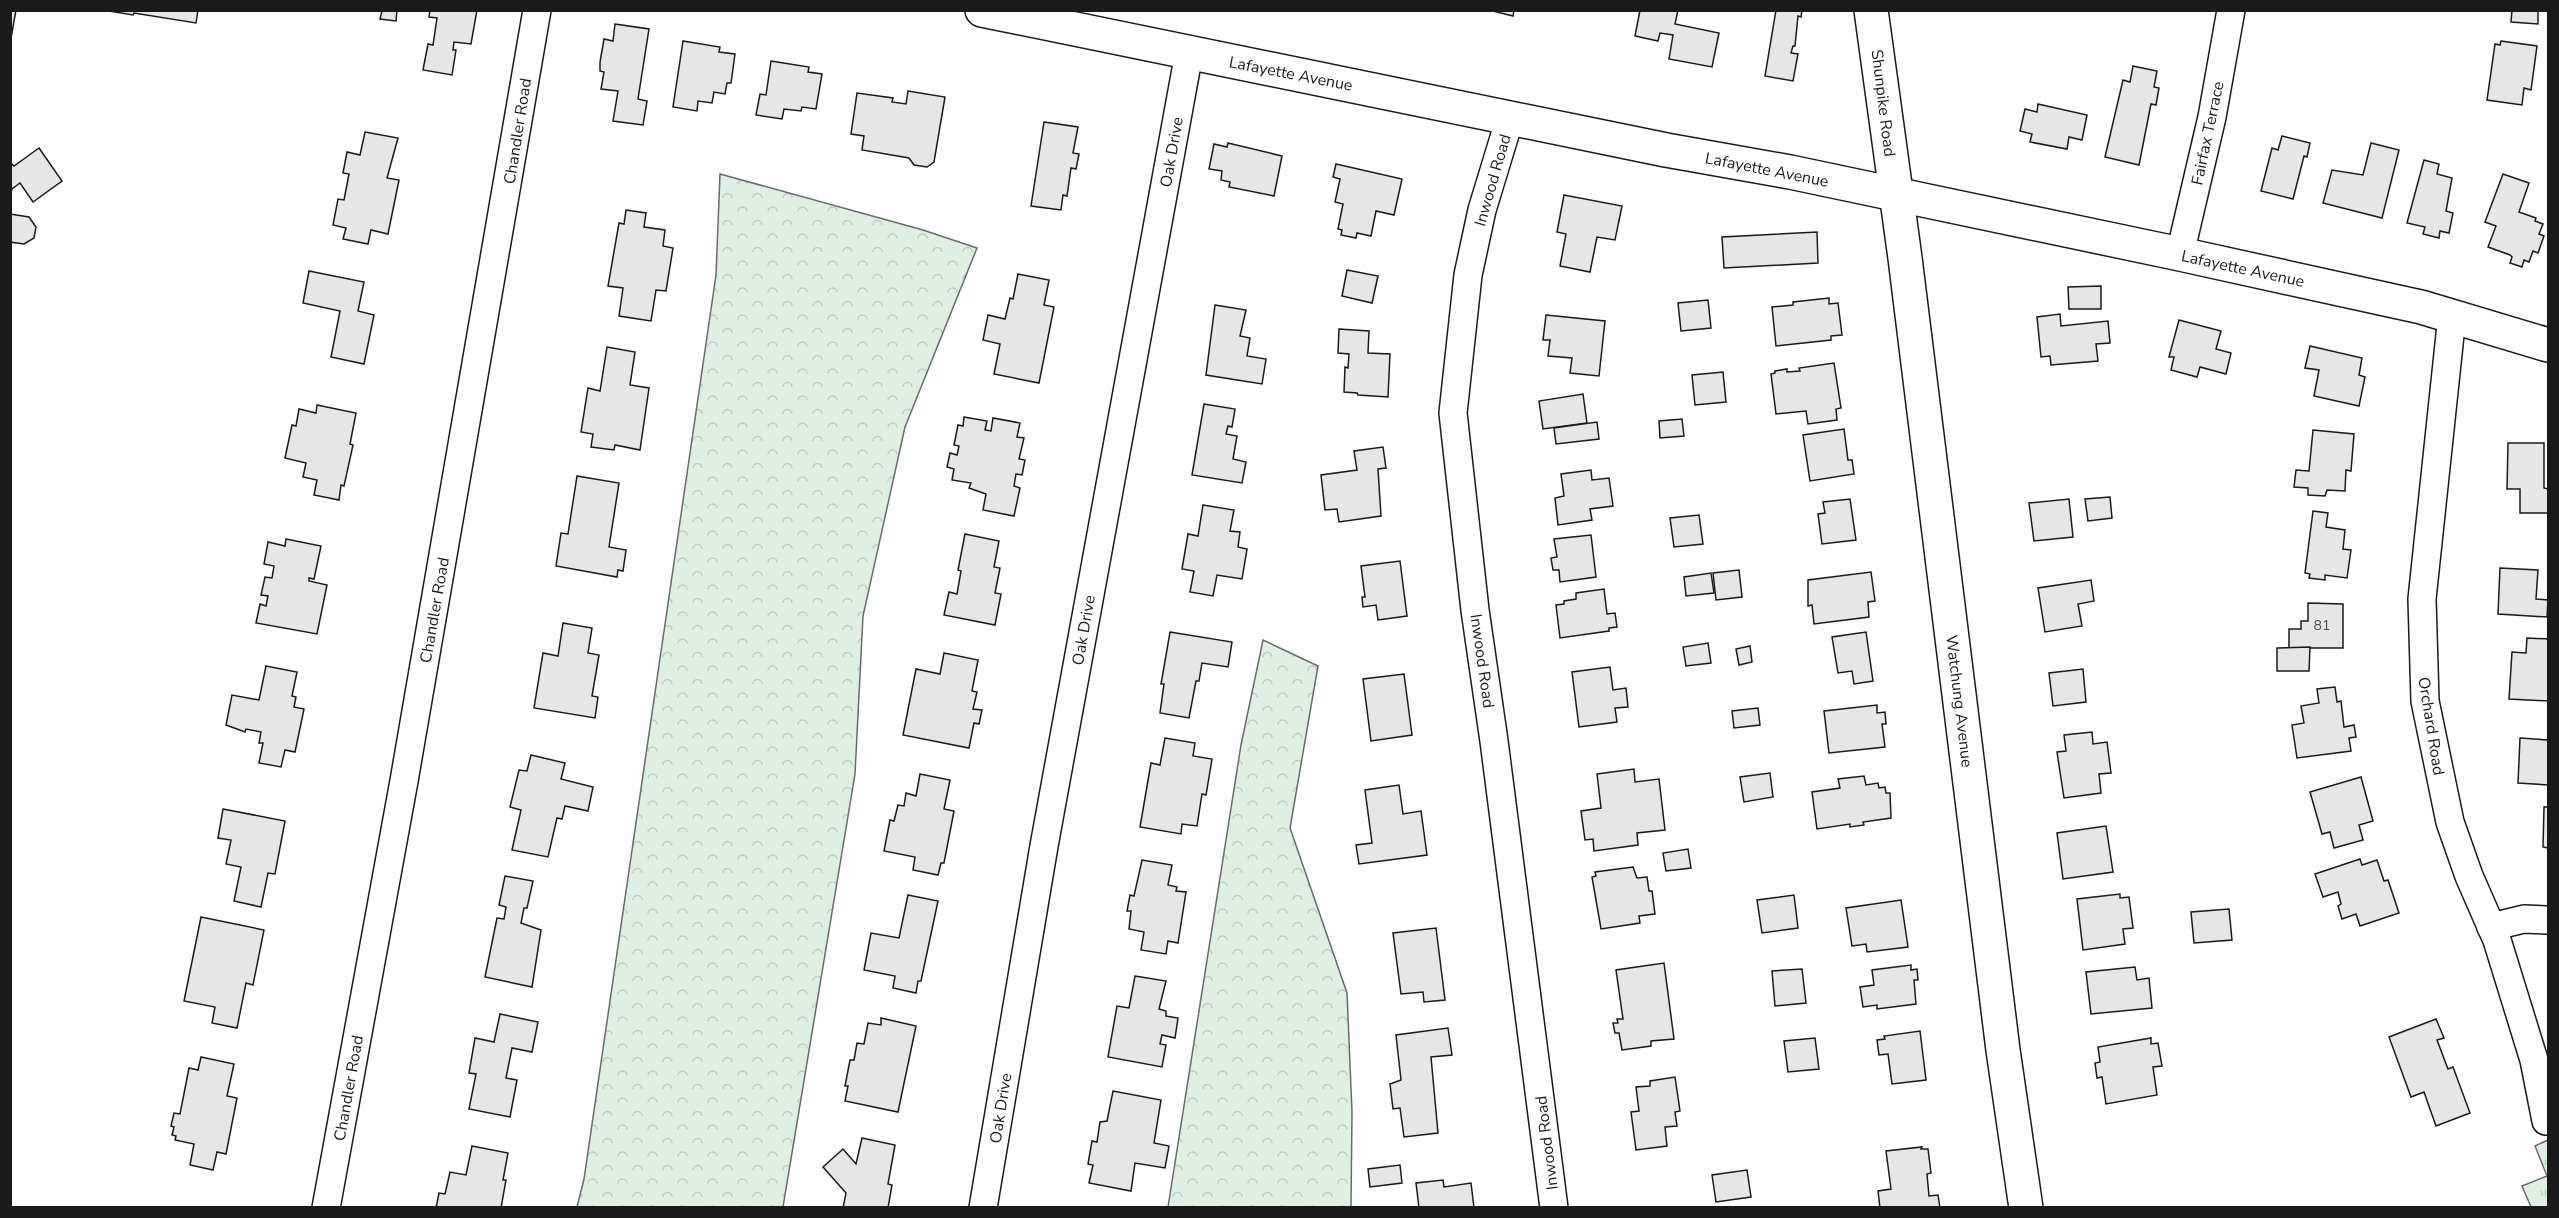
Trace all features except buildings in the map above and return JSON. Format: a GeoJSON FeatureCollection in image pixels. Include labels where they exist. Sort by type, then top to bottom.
{"type":"FeatureCollection","features":[{"type":"Feature","properties":{"kind":"street","name":"Chandler Road"},"geometry":{"type":"LineString","coordinates":[[326,1208],[404,781],[537,10]]}},
{"type":"Feature","properties":{"kind":"street","name":"Lafayette Avenue"},"geometry":{"type":"LineString","coordinates":[[981,10],[2180,254],[2421,307],[2548,345]]}},
{"type":"Feature","properties":{"kind":"street","name":"Shunpike Road"},"geometry":{"type":"LineString","coordinates":[[1871,10],[1896,195]]}},
{"type":"Feature","properties":{"kind":"street","name":"Fairfax Terrace"},"geometry":{"type":"LineString","coordinates":[[2180,254],[2212,117],[2231,10]]}},
{"type":"Feature","properties":{"kind":"street","name":"Oak Drive"},"geometry":{"type":"LineString","coordinates":[[983,1208],[1046,834],[1190,53]]}},
{"type":"Feature","properties":{"kind":"street","name":"Inwood Road"},"geometry":{"type":"LineString","coordinates":[[1510,118],[1482,210],[1468,275],[1453,413],[1475,610],[1496,753],[1554,1208]]}},
{"type":"Feature","properties":{"kind":"street","name":"Watchung Avenue"},"geometry":{"type":"LineString","coordinates":[[1896,195],[2003,1050],[2026,1208]]}},
{"type":"Feature","properties":{"kind":"street","name":"Orchard Road"},"geometry":{"type":"LineString","coordinates":[[2452,316],[2422,599],[2425,701],[2450,822],[2469,876],[2491,927],[2534,1060],[2546,1121]]}},
{"type":"Feature","properties":{"kind":"street"},"geometry":{"type":"LineString","coordinates":[[2491,927],[2524,919],[2548,920]]}},
{"type":"Feature","properties":{"kind":"green space"},"geometry":{"type":"Polygon","coordinates":[[[720,174],[923,230],[977,248],[905,427],[863,616],[855,774],[783,1207],[577,1207],[584,1179],[716,275],[720,174]]]}},
{"type":"Feature","properties":{"kind":"green space"},"geometry":{"type":"Polygon","coordinates":[[[1263,640],[1318,666],[1290,828],[1347,993],[1352,1112],[1351,1207],[1168,1207],[1241,745],[1263,640]]]}},
{"type":"Feature","properties":{"kind":"green space"},"geometry":{"type":"Polygon","coordinates":[[[2548,1140],[2548,1207],[2531,1207],[2522,1186],[2547,1176],[2535,1146],[2548,1140]]]}}]}
